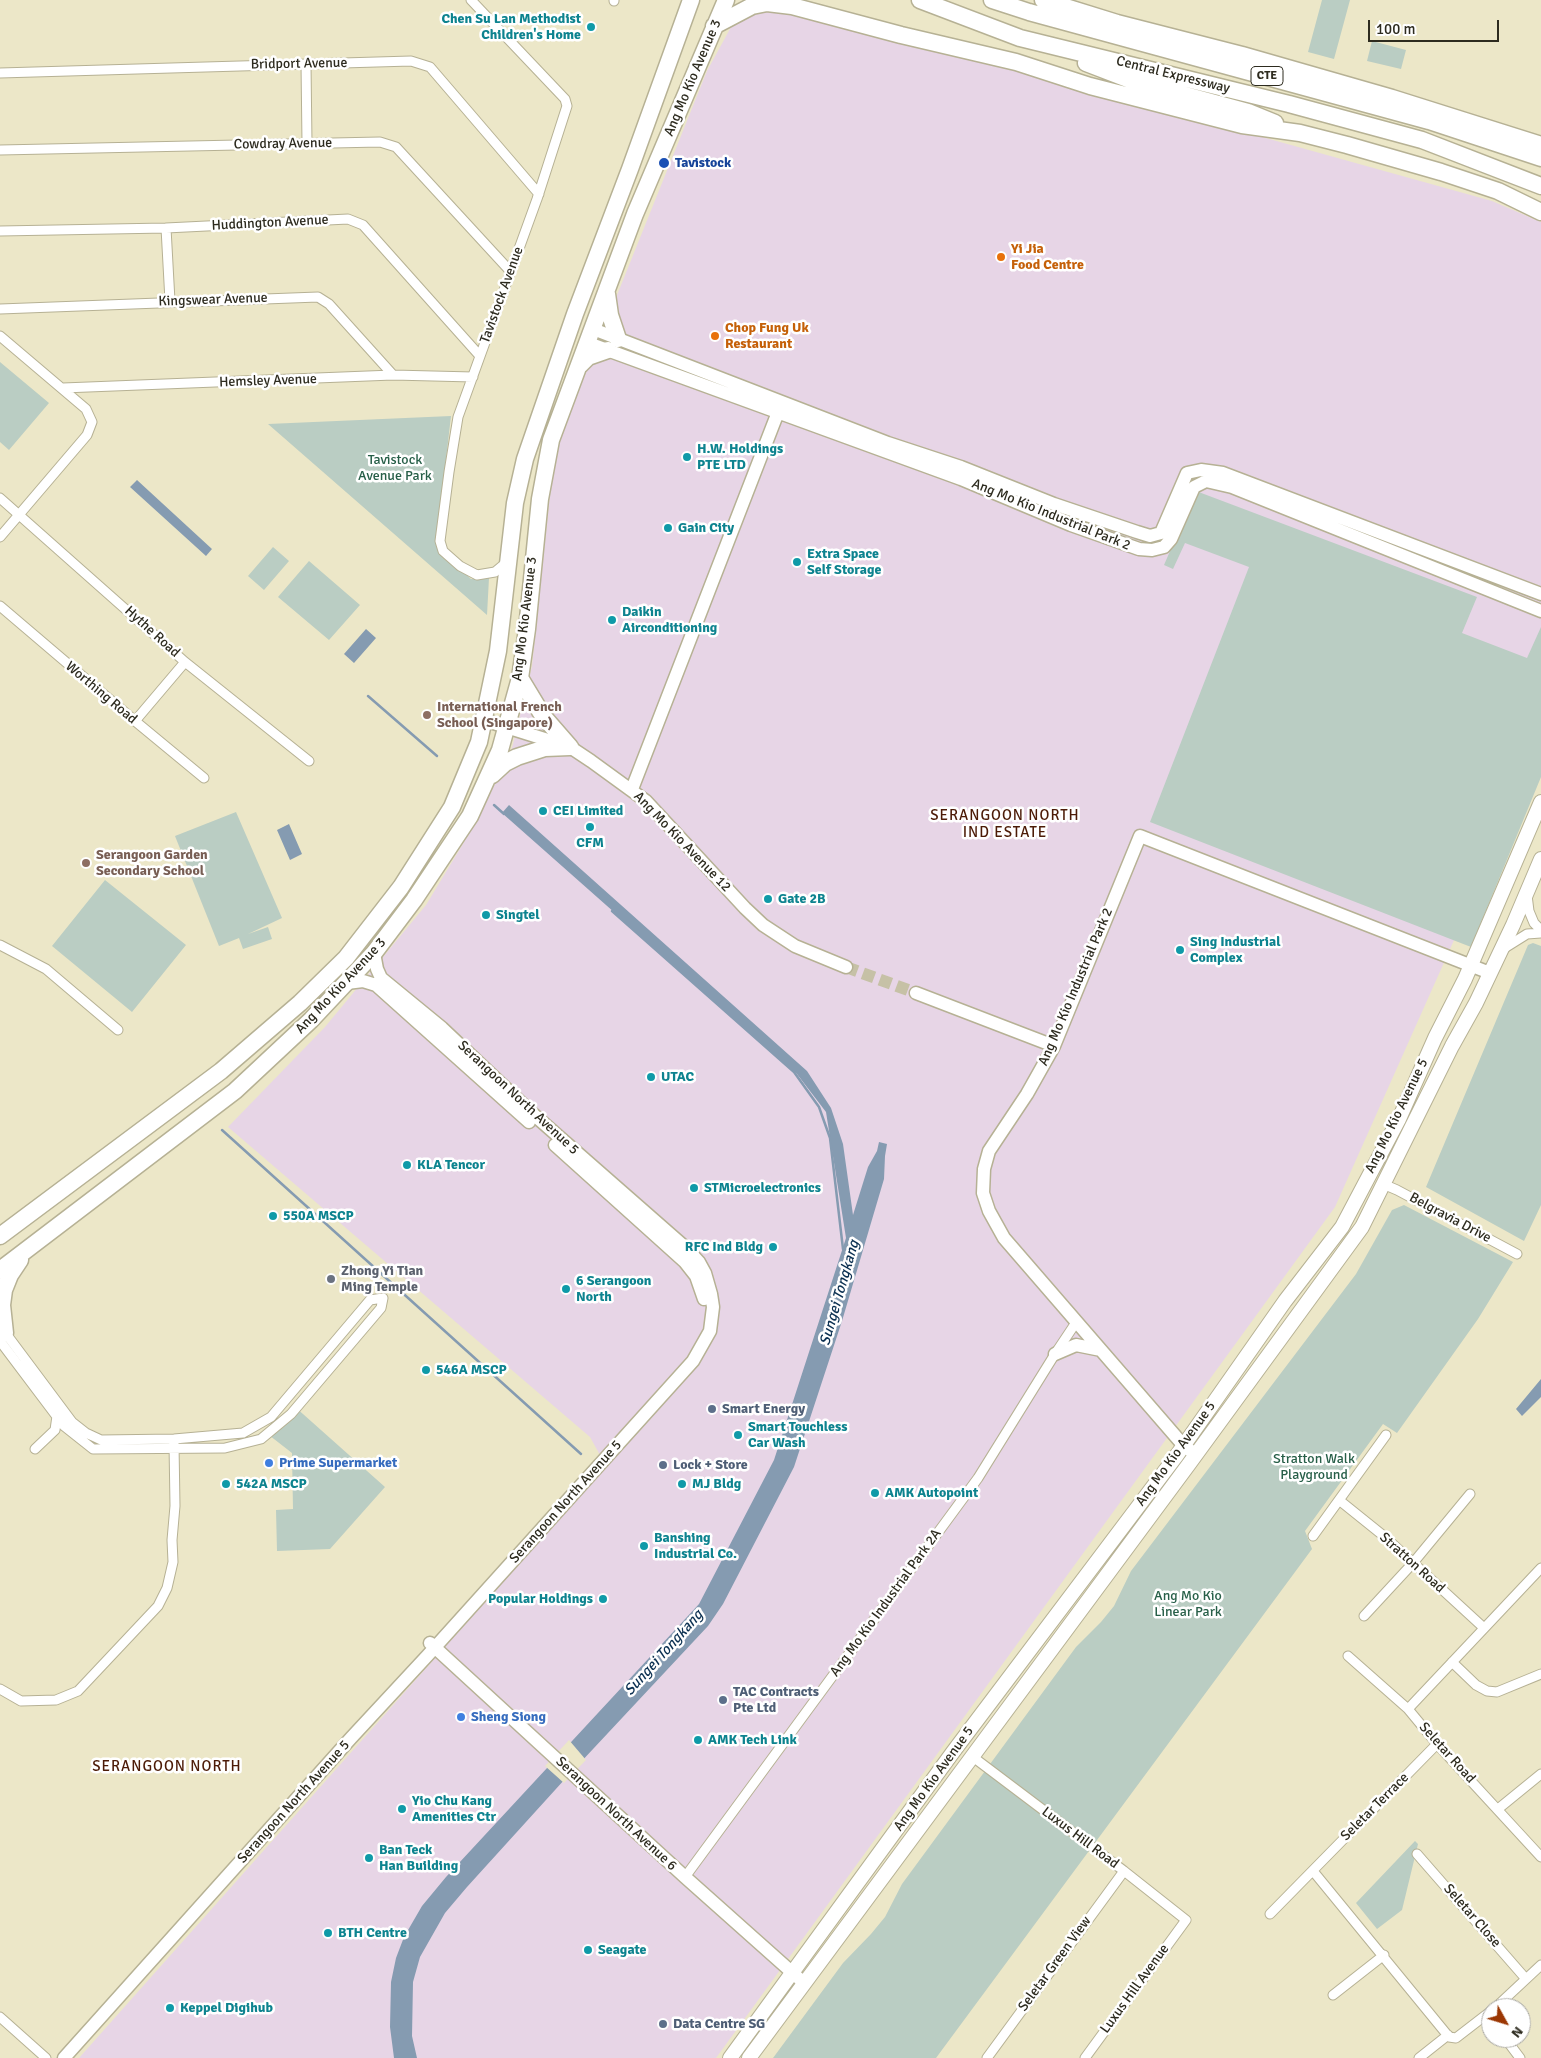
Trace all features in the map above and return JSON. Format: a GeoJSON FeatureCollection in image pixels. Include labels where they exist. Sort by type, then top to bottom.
{"type":"FeatureCollection","features":[{"type":"Feature","properties":{"kind":"highway","name":"Ang Mo Kio Avenue 3"},"geometry":{"type":"LineString","coordinates":[[0,1270],[235,1091],[312,1020],[374,953],[414,900],[465,823],[488,779],[500,750],[520,678],[527,629],[539,506],[551,440],[607,294],[635,214],[726,0]]}},
{"type":"Feature","properties":{"kind":"highway"},"geometry":{"type":"LineString","coordinates":[[803,0],[827,15]]}},
{"type":"Feature","properties":{"kind":"highway","name":"Central Expressway"},"geometry":{"type":"LineString","coordinates":[[920,0],[1020,38],[1289,104],[1422,140],[1541,186]]}},
{"type":"Feature","properties":{"kind":"highway","name":"Central Expressway"},"geometry":{"type":"LineString","coordinates":[[992,0],[1029,12],[1429,121],[1541,158]]}},
{"type":"Feature","properties":{"kind":"highway"},"geometry":{"type":"LineString","coordinates":[[1043,0],[1117,23],[1242,55],[1383,95],[1541,145]]}},
{"type":"Feature","properties":{"kind":"highway"},"geometry":{"type":"LineString","coordinates":[[1070,0],[1117,23]]}},
{"type":"Feature","properties":{"kind":"highway","name":"Ang Mo Kio Avenue 3"},"geometry":{"type":"LineString","coordinates":[[2,1233],[108,1156],[221,1070],[300,1003],[346,958],[401,887],[452,807],[479,742],[484,720],[498,651],[515,503],[528,450],[575,314],[630,170],[689,2]]}},
{"type":"Feature","properties":{"kind":"highway"},"geometry":{"type":"LineString","coordinates":[[714,26],[744,10],[767,3],[792,6],[1016,62],[1090,86],[1242,125],[1300,133]]}},
{"type":"Feature","properties":{"kind":"highway"},"geometry":{"type":"LineString","coordinates":[[1020,38],[1133,81],[1248,112],[1300,133],[1441,172],[1498,192],[1541,212]]}},
{"type":"Feature","properties":{"kind":"highway"},"geometry":{"type":"LineString","coordinates":[[580,366],[588,357],[613,345],[607,294]]}},
{"type":"Feature","properties":{"kind":"highway"},"geometry":{"type":"LineString","coordinates":[[528,450],[534,444],[540,444],[546,448],[548,455]]}},
{"type":"Feature","properties":{"kind":"highway"},"geometry":{"type":"LineString","coordinates":[[520,678],[543,716],[570,747]]}},
{"type":"Feature","properties":{"kind":"highway"},"geometry":{"type":"LineString","coordinates":[[488,779],[505,763],[517,756],[544,748],[570,747]]}},
{"type":"Feature","properties":{"kind":"highway"},"geometry":{"type":"LineString","coordinates":[[108,1156],[108,1165],[116,1176],[121,1178]]}},
{"type":"Feature","properties":{"kind":"highway"},"geometry":{"type":"LineString","coordinates":[[2,1333],[4,1290],[10,1274],[27,1250]]}},
{"type":"Feature","properties":{"kind":"main road","name":"Ang Mo Kio Avenue 5"},"geometry":{"type":"LineString","coordinates":[[730,2058],[1000,1690],[1184,1446],[1285,1301],[1342,1227],[1399,1119],[1435,1038],[1472,965],[1541,802]]}},
{"type":"Feature","properties":{"kind":"main road","name":"Ang Mo Kio Avenue 5"},"geometry":{"type":"LineString","coordinates":[[749,2058],[1022,1691],[1362,1227],[1490,973],[1541,859]]}},
{"type":"Feature","properties":{"kind":"main road"},"geometry":{"type":"LineString","coordinates":[[1000,1690],[1014,1688],[1022,1691]]}},
{"type":"Feature","properties":{"kind":"street","name":"Tavistock Avenue"},"geometry":{"type":"LineString","coordinates":[[471,0],[565,99],[567,106],[511,272],[458,417],[440,541],[443,551],[460,566],[477,575],[495,572],[502,568],[509,560]]}},
{"type":"Feature","properties":{"kind":"street","name":"Bridport Avenue"},"geometry":{"type":"LineString","coordinates":[[0,73],[411,61],[430,68],[538,194]]}},
{"type":"Feature","properties":{"kind":"street"},"geometry":{"type":"LineString","coordinates":[[306,64],[307,143]]}},
{"type":"Feature","properties":{"kind":"street","name":"Cowdray Avenue"},"geometry":{"type":"LineString","coordinates":[[0,150],[380,142],[396,148],[511,272]]}},
{"type":"Feature","properties":{"kind":"street","name":"Huddington Avenue"},"geometry":{"type":"LineString","coordinates":[[0,231],[166,228],[348,218],[363,225],[480,356]]}},
{"type":"Feature","properties":{"kind":"street"},"geometry":{"type":"LineString","coordinates":[[166,228],[170,301]]}},
{"type":"Feature","properties":{"kind":"street","name":"Kingswear Avenue"},"geometry":{"type":"LineString","coordinates":[[0,309],[170,301],[318,297],[329,304],[393,375]]}},
{"type":"Feature","properties":{"kind":"street"},"geometry":{"type":"LineString","coordinates":[[0,336],[86,409],[92,422],[86,436],[0,537]]}},
{"type":"Feature","properties":{"kind":"street","name":"Ang Mo Kio Industrial Park 2"},"geometry":{"type":"LineString","coordinates":[[591,336],[961,479],[1071,526],[1140,550],[1164,547],[1171,539],[1194,486],[1206,481],[1232,487],[1541,611]]}},
{"type":"Feature","properties":{"kind":"street","name":"Hemsley Avenue"},"geometry":{"type":"LineString","coordinates":[[63,388],[393,375],[472,377]]}},
{"type":"Feature","properties":{"kind":"street"},"geometry":{"type":"LineString","coordinates":[[632,789],[780,408]]}},
{"type":"Feature","properties":{"kind":"street","name":"Ang Mo Kio Industrial Park 2"},"geometry":{"type":"LineString","coordinates":[[780,408],[961,468],[1054,504],[1150,536],[1161,533],[1187,473],[1201,470],[1223,473],[1541,594]]}},
{"type":"Feature","properties":{"kind":"street","name":"Hythe Road"},"geometry":{"type":"LineString","coordinates":[[0,498],[186,662],[309,761]]}},
{"type":"Feature","properties":{"kind":"street","name":"Worthing Road"},"geometry":{"type":"LineString","coordinates":[[0,606],[204,778]]}},
{"type":"Feature","properties":{"kind":"street"},"geometry":{"type":"LineString","coordinates":[[135,721],[186,662]]}},
{"type":"Feature","properties":{"kind":"street","name":"Ang Mo Kio Avenue 12"},"geometry":{"type":"LineString","coordinates":[[484,720],[570,747],[632,789],[646,801],[744,908],[763,925],[795,946],[846,967]]}},
{"type":"Feature","properties":{"kind":"street","name":"Ang Mo Kio Industrial Park 2"},"geometry":{"type":"LineString","coordinates":[[1196,1454],[1184,1446],[1004,1238],[989,1211],[983,1193],[984,1169],[989,1152],[1028,1094],[1054,1046],[1140,836],[1490,973]]}},
{"type":"Feature","properties":{"kind":"street"},"geometry":{"type":"LineString","coordinates":[[1501,950],[1527,934],[1541,932],[1534,923],[1529,911],[1527,892]]}},
{"type":"Feature","properties":{"kind":"street"},"geometry":{"type":"LineString","coordinates":[[0,944],[46,969],[118,1030]]}},
{"type":"Feature","properties":{"kind":"street","name":"Serangoon North Avenue 5"},"geometry":{"type":"LineString","coordinates":[[57,2058],[693,1361],[710,1331],[711,1294],[705,1273],[699,1262],[687,1249],[560,1138],[436,1022],[381,978],[376,969],[374,953]]}},
{"type":"Feature","properties":{"kind":"street","name":"Serangoon North Avenue 5"},"geometry":{"type":"LineString","coordinates":[[64,2058],[351,1738],[689,1355],[702,1328],[706,1309],[704,1294],[696,1276],[685,1262],[376,985],[363,981],[347,983]]}},
{"type":"Feature","properties":{"kind":"street"},"geometry":{"type":"LineString","coordinates":[[916,994],[1054,1046]]}},
{"type":"Feature","properties":{"kind":"street","name":"Belgravia Drive"},"geometry":{"type":"LineString","coordinates":[[1383,1184],[1516,1254]]}},
{"type":"Feature","properties":{"kind":"street"},"geometry":{"type":"LineString","coordinates":[[383,1298],[380,1308],[370,1321],[291,1414],[261,1439],[225,1448],[93,1449],[64,1426],[2,1333],[72,1422],[86,1433],[101,1440],[174,1439],[243,1433],[271,1417],[370,1300],[383,1298]]}},
{"type":"Feature","properties":{"kind":"street"},"geometry":{"type":"LineString","coordinates":[[359,1312],[370,1321]]}},
{"type":"Feature","properties":{"kind":"street","name":"Ang Mo Kio Industrial Park 2A"},"geometry":{"type":"LineString","coordinates":[[688,1874],[978,1478],[1077,1322]]}},
{"type":"Feature","properties":{"kind":"street"},"geometry":{"type":"LineString","coordinates":[[1055,1354],[1076,1345],[1101,1350]]}},
{"type":"Feature","properties":{"kind":"street"},"geometry":{"type":"LineString","coordinates":[[35,1449],[55,1430],[57,1416]]}},
{"type":"Feature","properties":{"kind":"street"},"geometry":{"type":"LineString","coordinates":[[1312,1536],[1386,1436]]}},
{"type":"Feature","properties":{"kind":"street"},"geometry":{"type":"LineString","coordinates":[[0,1689],[21,1701],[56,1700],[78,1691],[158,1606],[167,1588],[173,1562],[172,1540],[175,1506],[174,1439]]}},
{"type":"Feature","properties":{"kind":"street"},"geometry":{"type":"LineString","coordinates":[[1364,1616],[1413,1562],[1470,1494]]}},
{"type":"Feature","properties":{"kind":"street","name":"Stratton Road"},"geometry":{"type":"LineString","coordinates":[[1338,1500],[1385,1537],[1484,1628]]}},
{"type":"Feature","properties":{"kind":"street"},"geometry":{"type":"LineString","coordinates":[[1408,1708],[1541,1568]]}},
{"type":"Feature","properties":{"kind":"street","name":"Serangoon North Avenue 6"},"geometry":{"type":"LineString","coordinates":[[435,1642],[806,1980]]}},
{"type":"Feature","properties":{"kind":"street","name":"Seletar Road"},"geometry":{"type":"LineString","coordinates":[[1348,1656],[1408,1708],[1437,1744],[1541,1857]]}},
{"type":"Feature","properties":{"kind":"street"},"geometry":{"type":"LineString","coordinates":[[1452,1662],[1476,1685],[1496,1692],[1541,1674]]}},
{"type":"Feature","properties":{"kind":"street"},"geometry":{"type":"LineString","coordinates":[[0,1685],[22,1698],[34,1700]]}},
{"type":"Feature","properties":{"kind":"street","name":"Seletar Terrace"},"geometry":{"type":"LineString","coordinates":[[1270,1914],[1437,1744]]}},
{"type":"Feature","properties":{"kind":"street","name":"Luxus Hill Road"},"geometry":{"type":"LineString","coordinates":[[973,1757],[1186,1920]]}},
{"type":"Feature","properties":{"kind":"street"},"geometry":{"type":"LineString","coordinates":[[1498,1809],[1541,1774]]}},
{"type":"Feature","properties":{"kind":"street","name":"Seletar Close"},"geometry":{"type":"LineString","coordinates":[[1417,1854],[1526,1978]]}},
{"type":"Feature","properties":{"kind":"street","name":"Seletar Green View"},"geometry":{"type":"LineString","coordinates":[[986,2058],[1124,1871]]}},
{"type":"Feature","properties":{"kind":"street"},"geometry":{"type":"LineString","coordinates":[[1313,1871],[1452,2039],[1481,2022]]}},
{"type":"Feature","properties":{"kind":"street","name":"Luxus Hill Avenue"},"geometry":{"type":"LineString","coordinates":[[1085,2058],[1186,1920]]}},
{"type":"Feature","properties":{"kind":"street"},"geometry":{"type":"LineString","coordinates":[[1332,1995],[1384,1956]]}},
{"type":"Feature","properties":{"kind":"street"},"geometry":{"type":"LineString","coordinates":[[1505,1998],[1541,1965]]}},
{"type":"Feature","properties":{"kind":"street"},"geometry":{"type":"LineString","coordinates":[[0,2017],[46,2058]]}},
{"type":"Feature","properties":{"kind":"street"},"geometry":{"type":"LineString","coordinates":[[0,2021],[41,2058]]}},
{"type":"Feature","properties":{"kind":"street"},"geometry":{"type":"LineString","coordinates":[[1419,2058],[1448,2035]]}},
{"type":"Feature","properties":{"kind":"shaded area"},"geometry":{"type":"Polygon","coordinates":[[[771,10],[1016,64],[1255,135],[1492,201],[1541,222],[1541,745],[1335,1207],[716,2058],[79,2058],[606,1466],[590,1437],[228,1127],[325,1027],[426,905],[478,819],[512,748],[532,666],[551,485],[558,442],[707,71],[731,27],[744,14],[771,10]]]}},
{"type":"Feature","properties":{"kind":"green space"},"geometry":{"type":"Polygon","coordinates":[[[1322,0],[1350,0],[1334,59],[1308,52],[1322,0]]]}},
{"type":"Feature","properties":{"kind":"green space"},"geometry":{"type":"Polygon","coordinates":[[[1372,41],[1406,50],[1401,69],[1367,61],[1372,41]]]}},
{"type":"Feature","properties":{"kind":"green space"},"geometry":{"type":"Polygon","coordinates":[[[0,362],[49,403],[9,450],[0,442],[0,362]]]}},
{"type":"Feature","properties":{"kind":"green space","name":"Tavistock Avenue Park"},"geometry":{"type":"Polygon","coordinates":[[[451,416],[436,546],[471,579],[489,578],[487,615],[268,424],[451,416]]]}},
{"type":"Feature","properties":{"kind":"green space"},"geometry":{"type":"Polygon","coordinates":[[[1196,491],[1477,597],[1462,633],[1527,658],[1541,627],[1541,777],[1471,947],[1150,822],[1249,567],[1185,543],[1173,569],[1164,565],[1196,491]]]}},
{"type":"Feature","properties":{"kind":"green space"},"geometry":{"type":"Polygon","coordinates":[[[273,547],[289,561],[264,590],[248,576],[273,547]]]}},
{"type":"Feature","properties":{"kind":"green space"},"geometry":{"type":"Polygon","coordinates":[[[309,561],[360,605],[329,640],[278,597],[309,561]]]}},
{"type":"Feature","properties":{"kind":"green space"},"geometry":{"type":"Polygon","coordinates":[[[236,812],[282,918],[248,934],[268,927],[272,939],[243,949],[239,938],[219,946],[175,836],[236,812]]]}},
{"type":"Feature","properties":{"kind":"green space"},"geometry":{"type":"Polygon","coordinates":[[[105,880],[186,945],[132,1012],[52,946],[105,880]]]}},
{"type":"Feature","properties":{"kind":"green space"},"geometry":{"type":"Polygon","coordinates":[[[1533,943],[1541,946],[1541,1205],[1524,1241],[1426,1187],[1528,945],[1533,943]]]}},
{"type":"Feature","properties":{"kind":"green space","name":"Ang Mo Kio Linear Park"},"geometry":{"type":"Polygon","coordinates":[[[1404,1205],[1513,1262],[1478,1319],[1397,1433],[1383,1424],[1305,1531],[1312,1549],[936,2058],[773,2058],[843,1963],[885,1917],[902,1884],[1076,1647],[1114,1606],[1131,1571],[1356,1274],[1392,1210],[1404,1205]]]}},
{"type":"Feature","properties":{"kind":"green space"},"geometry":{"type":"Polygon","coordinates":[[[294,1406],[385,1487],[330,1549],[277,1551],[276,1510],[293,1509],[292,1453],[265,1432],[294,1406]]]}},
{"type":"Feature","properties":{"kind":"green space"},"geometry":{"type":"Polygon","coordinates":[[[1415,1841],[1418,1844],[1402,1910],[1377,1929],[1356,1903],[1415,1841]]]}},
{"type":"Feature","properties":{"kind":"water"},"geometry":{"type":"Polygon","coordinates":[[[137,480],[212,549],[206,556],[130,487],[137,480]]]}},
{"type":"Feature","properties":{"kind":"water"},"geometry":{"type":"Polygon","coordinates":[[[366,629],[376,638],[354,663],[344,654],[366,629]]]}},
{"type":"Feature","properties":{"kind":"water","name":"Sungei Tongkang"},"geometry":{"type":"Polygon","coordinates":[[[509,805],[807,1071],[831,1108],[843,1144],[853,1215],[868,1167],[877,1151],[879,1142],[887,1144],[884,1179],[842,1321],[794,1467],[723,1604],[708,1626],[565,1779],[445,1913],[420,1957],[413,1982],[412,2036],[417,2058],[394,2058],[390,2027],[391,1982],[396,1958],[404,1937],[422,1906],[446,1877],[699,1604],[774,1460],[846,1238],[826,1112],[797,1074],[502,813],[509,805]]]}},
{"type":"Feature","properties":{"kind":"water"},"geometry":{"type":"Polygon","coordinates":[[[289,824],[302,854],[290,860],[277,830],[289,824]]]}},
{"type":"Feature","properties":{"kind":"water"},"geometry":{"type":"Polygon","coordinates":[[[1541,1379],[1541,1397],[1522,1416],[1516,1409],[1541,1379]]]}},
{"type":"Feature","properties":{"kind":"pier"},"geometry":{"type":"Polygon","coordinates":[[[569,1740],[586,1760],[564,1783],[545,1766],[569,1740]]]}},
{"type":"Feature","properties":{"kind":"waterway"},"geometry":{"type":"LineString","coordinates":[[368,696],[437,756]]}},
{"type":"Feature","properties":{"kind":"waterway"},"geometry":{"type":"LineString","coordinates":[[494,805],[504,814]]}},
{"type":"Feature","properties":{"kind":"waterway","name":"Sungei Tongkang"},"geometry":{"type":"LineString","coordinates":[[612,911],[794,1072],[819,1107],[830,1138],[843,1249]]}},
{"type":"Feature","properties":{"kind":"waterway"},"geometry":{"type":"LineString","coordinates":[[222,1130],[581,1454]]}},
{"type":"Feature","properties":{"kind":"tunnel"},"geometry":{"type":"LineString","coordinates":[[846,967],[916,993]]}},
{"type":"Feature","properties":{"kind":"place","name":"Chen Su Lan Methodist Children's Home"},"geometry":{"type":"Point","coordinates":[591,27]}},
{"type":"Feature","properties":{"kind":"place","name":"Tavistock"},"geometry":{"type":"Point","coordinates":[664,163]}},
{"type":"Feature","properties":{"kind":"place","name":"Yi Jia Food Centre"},"geometry":{"type":"Point","coordinates":[1001,257]}},
{"type":"Feature","properties":{"kind":"place","name":"Chop Fung Uk Restaurant"},"geometry":{"type":"Point","coordinates":[715,336]}},
{"type":"Feature","properties":{"kind":"place","name":"H.W. Holdings PTE LTD"},"geometry":{"type":"Point","coordinates":[687,457]}},
{"type":"Feature","properties":{"kind":"place","name":"Gain City"},"geometry":{"type":"Point","coordinates":[668,528]}},
{"type":"Feature","properties":{"kind":"place","name":"Extra Space Self Storage"},"geometry":{"type":"Point","coordinates":[797,562]}},
{"type":"Feature","properties":{"kind":"place","name":"Daikin Airconditioning"},"geometry":{"type":"Point","coordinates":[612,620]}},
{"type":"Feature","properties":{"kind":"place","name":"International French School (Singapore)"},"geometry":{"type":"Point","coordinates":[427,715]}},
{"type":"Feature","properties":{"kind":"place","name":"CEI Limited"},"geometry":{"type":"Point","coordinates":[543,811]}},
{"type":"Feature","properties":{"kind":"place","name":"CFM"},"geometry":{"type":"Point","coordinates":[590,827]}},
{"type":"Feature","properties":{"kind":"place","name":"Serangoon Garden Secondary School"},"geometry":{"type":"Point","coordinates":[86,863]}},
{"type":"Feature","properties":{"kind":"place","name":"Gate 2B"},"geometry":{"type":"Point","coordinates":[768,899]}},
{"type":"Feature","properties":{"kind":"place","name":"Singtel"},"geometry":{"type":"Point","coordinates":[486,915]}},
{"type":"Feature","properties":{"kind":"place","name":"Sing Industrial Complex"},"geometry":{"type":"Point","coordinates":[1180,950]}},
{"type":"Feature","properties":{"kind":"place","name":"UTAC"},"geometry":{"type":"Point","coordinates":[651,1077]}},
{"type":"Feature","properties":{"kind":"place","name":"KLA Tencor"},"geometry":{"type":"Point","coordinates":[407,1165]}},
{"type":"Feature","properties":{"kind":"place","name":"STMicroelectronics"},"geometry":{"type":"Point","coordinates":[694,1188]}},
{"type":"Feature","properties":{"kind":"place","name":"550A MSCP"},"geometry":{"type":"Point","coordinates":[273,1216]}},
{"type":"Feature","properties":{"kind":"place","name":"RFC Ind Bldg"},"geometry":{"type":"Point","coordinates":[773,1247]}},
{"type":"Feature","properties":{"kind":"place","name":"Zhong Yi Tian Ming Temple"},"geometry":{"type":"Point","coordinates":[331,1279]}},
{"type":"Feature","properties":{"kind":"place","name":"6 Serangoon North"},"geometry":{"type":"Point","coordinates":[566,1289]}},
{"type":"Feature","properties":{"kind":"place","name":"546A MSCP"},"geometry":{"type":"Point","coordinates":[426,1370]}},
{"type":"Feature","properties":{"kind":"place","name":"Smart Energy"},"geometry":{"type":"Point","coordinates":[712,1409]}},
{"type":"Feature","properties":{"kind":"place","name":"Smart Touchless Car Wash"},"geometry":{"type":"Point","coordinates":[738,1435]}},
{"type":"Feature","properties":{"kind":"place","name":"Prime Supermarket"},"geometry":{"type":"Point","coordinates":[269,1463]}},
{"type":"Feature","properties":{"kind":"place","name":"Lock + Store"},"geometry":{"type":"Point","coordinates":[663,1465]}},
{"type":"Feature","properties":{"kind":"place","name":"542A MSCP"},"geometry":{"type":"Point","coordinates":[226,1484]}},
{"type":"Feature","properties":{"kind":"place","name":"MJ Bldg"},"geometry":{"type":"Point","coordinates":[682,1484]}},
{"type":"Feature","properties":{"kind":"place","name":"AMK Autopoint"},"geometry":{"type":"Point","coordinates":[875,1493]}},
{"type":"Feature","properties":{"kind":"place","name":"Banshing Industrial Co."},"geometry":{"type":"Point","coordinates":[644,1546]}},
{"type":"Feature","properties":{"kind":"place","name":"Popular Holdings"},"geometry":{"type":"Point","coordinates":[603,1599]}},
{"type":"Feature","properties":{"kind":"place","name":"TAC Contracts Pte Ltd"},"geometry":{"type":"Point","coordinates":[723,1700]}},
{"type":"Feature","properties":{"kind":"place","name":"Sheng Siong"},"geometry":{"type":"Point","coordinates":[461,1717]}},
{"type":"Feature","properties":{"kind":"place","name":"AMK Tech Link"},"geometry":{"type":"Point","coordinates":[698,1740]}},
{"type":"Feature","properties":{"kind":"place","name":"Yio Chu Kang Amenities Ctr"},"geometry":{"type":"Point","coordinates":[402,1809]}},
{"type":"Feature","properties":{"kind":"place","name":"Ban Teck Han Building"},"geometry":{"type":"Point","coordinates":[369,1858]}},
{"type":"Feature","properties":{"kind":"place","name":"BTH Centre"},"geometry":{"type":"Point","coordinates":[328,1933]}},
{"type":"Feature","properties":{"kind":"place","name":"Seagate"},"geometry":{"type":"Point","coordinates":[588,1950]}},
{"type":"Feature","properties":{"kind":"place","name":"Keppel Digihub"},"geometry":{"type":"Point","coordinates":[170,2008]}},
{"type":"Feature","properties":{"kind":"place","name":"Data Centre SG"},"geometry":{"type":"Point","coordinates":[663,2024]}},
{"type":"Feature","properties":{"kind":"district","name":"SERANGOON NORTH IND ESTATE"},"geometry":{"type":"Point","coordinates":[1005,824]}},
{"type":"Feature","properties":{"kind":"district","name":"SERANGOON NORTH"},"geometry":{"type":"Point","coordinates":[167,1767]}},
{"type":"Feature","properties":{"kind":"park label","name":"Stratton Walk Playground"},"geometry":{"type":"Point","coordinates":[1314,1468]}}]}
